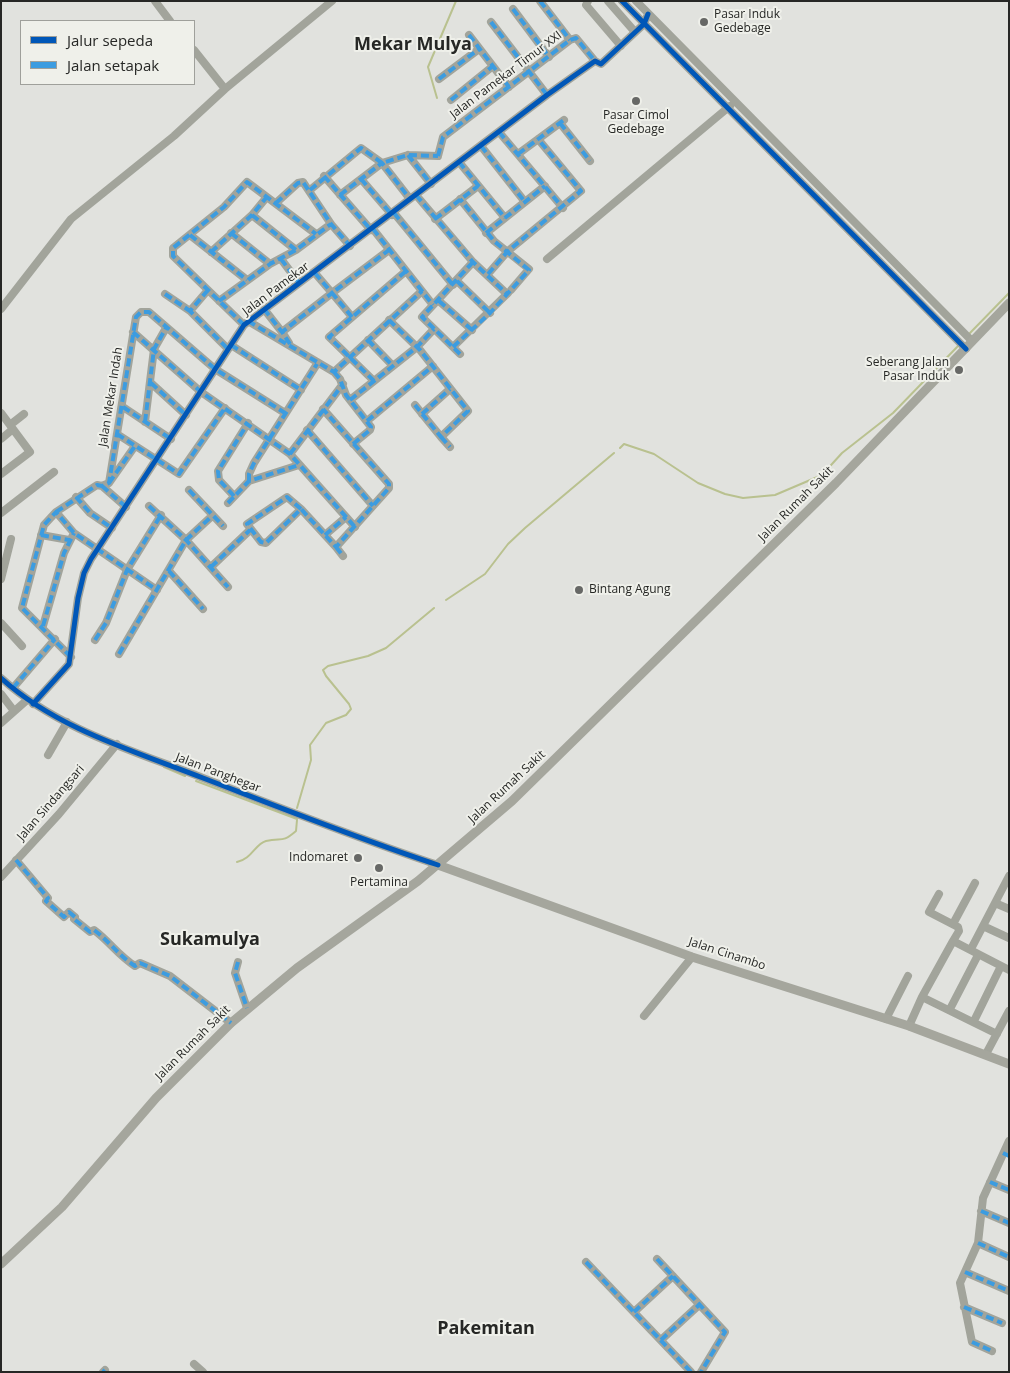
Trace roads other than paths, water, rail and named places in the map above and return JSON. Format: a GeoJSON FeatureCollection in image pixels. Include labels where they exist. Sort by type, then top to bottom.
{"type":"FeatureCollection","features":[{"type":"Feature","properties":{"kind":"main road","name":"Jalan Rumah Sakit"},"geometry":{"type":"LineString","coordinates":[[1,1264],[62,1207],[156,1098],[247,1008],[297,968],[438,866],[512,801],[836,483],[969,337],[1009,304]]}},
{"type":"Feature","properties":{"kind":"main road","name":"Jalan Cinambo"},"geometry":{"type":"LineString","coordinates":[[438,866],[692,957],[910,1026],[1008,1064]]}},
{"type":"Feature","properties":{"kind":"street"},"geometry":{"type":"LineString","coordinates":[[154,1],[169,20]]}},
{"type":"Feature","properties":{"kind":"street"},"geometry":{"type":"LineString","coordinates":[[1,309],[71,219],[174,136],[225,89],[332,1]]}},
{"type":"Feature","properties":{"kind":"street"},"geometry":{"type":"LineString","coordinates":[[540,1],[570,40]]}},
{"type":"Feature","properties":{"kind":"street"},"geometry":{"type":"LineString","coordinates":[[588,1],[586,5],[621,46]]}},
{"type":"Feature","properties":{"kind":"street"},"geometry":{"type":"LineString","coordinates":[[608,1],[635,32]]}},
{"type":"Feature","properties":{"kind":"street"},"geometry":{"type":"LineString","coordinates":[[622,1],[962,345]]}},
{"type":"Feature","properties":{"kind":"street"},"geometry":{"type":"LineString","coordinates":[[636,1],[969,337]]}},
{"type":"Feature","properties":{"kind":"street"},"geometry":{"type":"LineString","coordinates":[[513,9],[549,57]]}},
{"type":"Feature","properties":{"kind":"street"},"geometry":{"type":"LineString","coordinates":[[644,24],[648,14]]}},
{"type":"Feature","properties":{"kind":"street"},"geometry":{"type":"LineString","coordinates":[[491,22],[547,95]]}},
{"type":"Feature","properties":{"kind":"street","name":"Jalan Pamekar"},"geometry":{"type":"LineString","coordinates":[[1,723],[14,711],[30,702],[69,664],[78,598],[84,572],[246,323],[393,214],[547,95],[595,61],[601,64],[644,24]]}},
{"type":"Feature","properties":{"kind":"street"},"geometry":{"type":"LineString","coordinates":[[469,35],[509,87]]}},
{"type":"Feature","properties":{"kind":"street","name":"Jalan Pamekar Timur XXI"},"geometry":{"type":"LineString","coordinates":[[438,156],[443,137],[570,40],[576,38],[595,61]]}},
{"type":"Feature","properties":{"kind":"street"},"geometry":{"type":"LineString","coordinates":[[439,79],[479,49]]}},
{"type":"Feature","properties":{"kind":"street"},"geometry":{"type":"LineString","coordinates":[[195,51],[225,89]]}},
{"type":"Feature","properties":{"kind":"street"},"geometry":{"type":"LineString","coordinates":[[451,100],[493,66]]}},
{"type":"Feature","properties":{"kind":"street"},"geometry":{"type":"LineString","coordinates":[[547,258],[735,101]]}},
{"type":"Feature","properties":{"kind":"street"},"geometry":{"type":"LineString","coordinates":[[518,154],[562,121],[590,161]]}},
{"type":"Feature","properties":{"kind":"street"},"geometry":{"type":"LineString","coordinates":[[499,132],[564,208]]}},
{"type":"Feature","properties":{"kind":"street"},"geometry":{"type":"LineString","coordinates":[[488,274],[508,251],[564,208],[581,191],[538,139]]}},
{"type":"Feature","properties":{"kind":"street"},"geometry":{"type":"LineString","coordinates":[[481,146],[525,202]]}},
{"type":"Feature","properties":{"kind":"street"},"geometry":{"type":"LineString","coordinates":[[310,190],[324,176],[361,148],[382,163],[474,262],[509,292]]}},
{"type":"Feature","properties":{"kind":"street"},"geometry":{"type":"LineString","coordinates":[[408,155],[431,184]]}},
{"type":"Feature","properties":{"kind":"street"},"geometry":{"type":"LineString","coordinates":[[340,194],[382,163],[408,155],[438,156],[450,169]]}},
{"type":"Feature","properties":{"kind":"street"},"geometry":{"type":"LineString","coordinates":[[459,162],[505,218]]}},
{"type":"Feature","properties":{"kind":"street"},"geometry":{"type":"LineString","coordinates":[[324,176],[372,229],[422,291],[472,330]]}},
{"type":"Feature","properties":{"kind":"street"},"geometry":{"type":"LineString","coordinates":[[361,179],[455,283],[490,313]]}},
{"type":"Feature","properties":{"kind":"street"},"geometry":{"type":"LineString","coordinates":[[316,234],[247,182],[224,207],[173,248],[172,253],[219,301],[246,323],[292,346],[317,364],[334,372],[343,384],[343,390],[372,429],[353,444]]}},
{"type":"Feature","properties":{"kind":"street"},"geometry":{"type":"LineString","coordinates":[[276,203],[301,182],[310,190],[331,224],[350,246]]}},
{"type":"Feature","properties":{"kind":"street"},"geometry":{"type":"LineString","coordinates":[[435,218],[478,186]]}},
{"type":"Feature","properties":{"kind":"street"},"geometry":{"type":"LineString","coordinates":[[486,233],[545,186]]}},
{"type":"Feature","properties":{"kind":"street"},"geometry":{"type":"LineString","coordinates":[[211,252],[252,215],[266,198]]}},
{"type":"Feature","properties":{"kind":"street"},"geometry":{"type":"LineString","coordinates":[[453,347],[490,313],[529,270],[486,233],[460,199]]}},
{"type":"Feature","properties":{"kind":"street"},"geometry":{"type":"LineString","coordinates":[[252,215],[296,250]]}},
{"type":"Feature","properties":{"kind":"street"},"geometry":{"type":"LineString","coordinates":[[219,301],[270,264],[296,250],[331,224]]}},
{"type":"Feature","properties":{"kind":"street"},"geometry":{"type":"LineString","coordinates":[[231,234],[270,264]]}},
{"type":"Feature","properties":{"kind":"street"},"geometry":{"type":"LineString","coordinates":[[190,235],[247,280]]}},
{"type":"Feature","properties":{"kind":"street"},"geometry":{"type":"LineString","coordinates":[[282,332],[389,250]]}},
{"type":"Feature","properties":{"kind":"street"},"geometry":{"type":"LineString","coordinates":[[281,259],[299,282]]}},
{"type":"Feature","properties":{"kind":"street"},"geometry":{"type":"LineString","coordinates":[[460,354],[422,317],[474,262]]}},
{"type":"Feature","properties":{"kind":"street"},"geometry":{"type":"LineString","coordinates":[[374,381],[329,338],[406,271]]}},
{"type":"Feature","properties":{"kind":"street"},"geometry":{"type":"LineString","coordinates":[[314,272],[352,317]]}},
{"type":"Feature","properties":{"kind":"street"},"geometry":{"type":"LineString","coordinates":[[190,311],[208,290]]}},
{"type":"Feature","properties":{"kind":"street"},"geometry":{"type":"LineString","coordinates":[[334,372],[349,356],[422,291]]}},
{"type":"Feature","properties":{"kind":"street"},"geometry":{"type":"LineString","coordinates":[[165,294],[190,311],[230,347],[301,390]]}},
{"type":"Feature","properties":{"kind":"street"},"geometry":{"type":"LineString","coordinates":[[264,309],[292,346]]}},
{"type":"Feature","properties":{"kind":"street","name":"Jalan Mekar Indah"},"geometry":{"type":"LineString","coordinates":[[106,484],[123,407],[136,316],[143,312],[153,315],[166,328]]}},
{"type":"Feature","properties":{"kind":"street"},"geometry":{"type":"LineString","coordinates":[[389,320],[417,347],[468,411],[441,437]]}},
{"type":"Feature","properties":{"kind":"street"},"geometry":{"type":"LineString","coordinates":[[145,422],[154,350],[166,328],[215,369],[285,413]]}},
{"type":"Feature","properties":{"kind":"street"},"geometry":{"type":"LineString","coordinates":[[350,400],[417,347],[434,329]]}},
{"type":"Feature","properties":{"kind":"street"},"geometry":{"type":"LineString","coordinates":[[133,332],[201,392],[290,454],[355,528]]}},
{"type":"Feature","properties":{"kind":"street"},"geometry":{"type":"LineString","coordinates":[[368,340],[393,366]]}},
{"type":"Feature","properties":{"kind":"street"},"geometry":{"type":"LineString","coordinates":[[249,481],[248,474],[317,364]]}},
{"type":"Feature","properties":{"kind":"street"},"geometry":{"type":"LineString","coordinates":[[367,421],[433,366]]}},
{"type":"Feature","properties":{"kind":"street"},"geometry":{"type":"LineString","coordinates":[[151,383],[186,415]]}},
{"type":"Feature","properties":{"kind":"street"},"geometry":{"type":"LineString","coordinates":[[290,454],[343,384]]}},
{"type":"Feature","properties":{"kind":"street"},"geometry":{"type":"LineString","coordinates":[[422,414],[450,389]]}},
{"type":"Feature","properties":{"kind":"street"},"geometry":{"type":"LineString","coordinates":[[415,405],[450,447]]}},
{"type":"Feature","properties":{"kind":"street"},"geometry":{"type":"LineString","coordinates":[[123,407],[171,439]]}},
{"type":"Feature","properties":{"kind":"street"},"geometry":{"type":"LineString","coordinates":[[117,434],[177,474],[181,474],[225,408]]}},
{"type":"Feature","properties":{"kind":"street"},"geometry":{"type":"LineString","coordinates":[[323,409],[389,484],[389,488],[336,547]]}},
{"type":"Feature","properties":{"kind":"street"},"geometry":{"type":"LineString","coordinates":[[1,413],[30,452],[1,474]]}},
{"type":"Feature","properties":{"kind":"street"},"geometry":{"type":"LineString","coordinates":[[1,439],[24,414]]}},
{"type":"Feature","properties":{"kind":"street"},"geometry":{"type":"LineString","coordinates":[[234,496],[219,480],[218,471],[248,423]]}},
{"type":"Feature","properties":{"kind":"street"},"geometry":{"type":"LineString","coordinates":[[307,430],[373,506]]}},
{"type":"Feature","properties":{"kind":"street"},"geometry":{"type":"LineString","coordinates":[[106,484],[135,446]]}},
{"type":"Feature","properties":{"kind":"street"},"geometry":{"type":"LineString","coordinates":[[228,503],[249,481],[299,465]]}},
{"type":"Feature","properties":{"kind":"street"},"geometry":{"type":"LineString","coordinates":[[1,513],[54,472]]}},
{"type":"Feature","properties":{"kind":"street"},"geometry":{"type":"LineString","coordinates":[[71,656],[43,626],[22,608],[46,520],[97,484],[106,484],[126,507]]}},
{"type":"Feature","properties":{"kind":"street"},"geometry":{"type":"LineString","coordinates":[[189,490],[223,526]]}},
{"type":"Feature","properties":{"kind":"street"},"geometry":{"type":"LineString","coordinates":[[76,497],[90,513],[112,528]]}},
{"type":"Feature","properties":{"kind":"street"},"geometry":{"type":"LineString","coordinates":[[301,509],[266,543],[261,542],[246,524],[284,498],[291,498],[336,547],[343,556]]}},
{"type":"Feature","properties":{"kind":"street"},"geometry":{"type":"LineString","coordinates":[[149,506],[186,540],[228,587]]}},
{"type":"Feature","properties":{"kind":"street"},"geometry":{"type":"LineString","coordinates":[[56,512],[72,537]]}},
{"type":"Feature","properties":{"kind":"street"},"geometry":{"type":"LineString","coordinates":[[95,640],[106,623],[127,570],[161,515]]}},
{"type":"Feature","properties":{"kind":"street"},"geometry":{"type":"LineString","coordinates":[[119,654],[186,540],[212,516]]}},
{"type":"Feature","properties":{"kind":"street"},"geometry":{"type":"LineString","coordinates":[[324,535],[346,517]]}},
{"type":"Feature","properties":{"kind":"street"},"geometry":{"type":"LineString","coordinates":[[211,568],[250,530]]}},
{"type":"Feature","properties":{"kind":"street"},"geometry":{"type":"LineString","coordinates":[[41,535],[72,537],[98,550],[157,590]]}},
{"type":"Feature","properties":{"kind":"street"},"geometry":{"type":"LineString","coordinates":[[43,626],[72,537]]}},
{"type":"Feature","properties":{"kind":"street"},"geometry":{"type":"LineString","coordinates":[[1,578],[3,561],[11,539]]}},
{"type":"Feature","properties":{"kind":"street"},"geometry":{"type":"LineString","coordinates":[[169,571],[203,609]]}},
{"type":"Feature","properties":{"kind":"street"},"geometry":{"type":"LineString","coordinates":[[1,623],[22,646]]}},
{"type":"Feature","properties":{"kind":"street"},"geometry":{"type":"LineString","coordinates":[[13,688],[54,639]]}},
{"type":"Feature","properties":{"kind":"street","name":"Jalan Panghegar"},"geometry":{"type":"LineString","coordinates":[[2,675],[13,688],[30,702],[67,722],[117,744],[346,833],[438,866]]}},
{"type":"Feature","properties":{"kind":"street"},"geometry":{"type":"LineString","coordinates":[[1,694],[14,711]]}},
{"type":"Feature","properties":{"kind":"street"},"geometry":{"type":"LineString","coordinates":[[48,755],[67,722]]}},
{"type":"Feature","properties":{"kind":"street","name":"Jalan Sindangsari"},"geometry":{"type":"LineString","coordinates":[[1,876],[59,814],[117,744]]}},
{"type":"Feature","properties":{"kind":"street"},"geometry":{"type":"LineString","coordinates":[[16,860],[48,898],[46,901],[64,917],[69,912],[75,917],[74,920],[76,922],[90,932],[94,930],[122,958],[135,966],[140,963],[170,976],[231,1023]]}},
{"type":"Feature","properties":{"kind":"street"},"geometry":{"type":"LineString","coordinates":[[971,949],[1009,877]]}},
{"type":"Feature","properties":{"kind":"street"},"geometry":{"type":"LineString","coordinates":[[952,924],[975,883]]}},
{"type":"Feature","properties":{"kind":"street"},"geometry":{"type":"LineString","coordinates":[[910,1026],[922,997],[959,929],[929,912],[939,894]]}},
{"type":"Feature","properties":{"kind":"street"},"geometry":{"type":"LineString","coordinates":[[995,903],[1009,909]]}},
{"type":"Feature","properties":{"kind":"street"},"geometry":{"type":"LineString","coordinates":[[983,926],[1009,938]]}},
{"type":"Feature","properties":{"kind":"street"},"geometry":{"type":"LineString","coordinates":[[953,941],[1005,968],[974,1021]]}},
{"type":"Feature","properties":{"kind":"street"},"geometry":{"type":"LineString","coordinates":[[950,1010],[978,954]]}},
{"type":"Feature","properties":{"kind":"street"},"geometry":{"type":"LineString","coordinates":[[644,1016],[692,957]]}},
{"type":"Feature","properties":{"kind":"street"},"geometry":{"type":"LineString","coordinates":[[238,962],[235,973],[247,1008]]}},
{"type":"Feature","properties":{"kind":"street"},"geometry":{"type":"LineString","coordinates":[[886,1019],[908,976]]}},
{"type":"Feature","properties":{"kind":"street"},"geometry":{"type":"LineString","coordinates":[[922,997],[997,1034]]}},
{"type":"Feature","properties":{"kind":"street"},"geometry":{"type":"LineString","coordinates":[[991,1056],[997,1034],[1009,1011]]}},
{"type":"Feature","properties":{"kind":"street"},"geometry":{"type":"LineString","coordinates":[[992,1351],[972,1342],[967,1320],[968,1308],[960,1283],[978,1243],[983,1198],[1006,1154],[1009,1141]]}},
{"type":"Feature","properties":{"kind":"street"},"geometry":{"type":"LineString","coordinates":[[990,1182],[1009,1190]]}},
{"type":"Feature","properties":{"kind":"street"},"geometry":{"type":"LineString","coordinates":[[981,1211],[1009,1223]]}},
{"type":"Feature","properties":{"kind":"street"},"geometry":{"type":"LineString","coordinates":[[978,1243],[1009,1257]]}},
{"type":"Feature","properties":{"kind":"street"},"geometry":{"type":"LineString","coordinates":[[657,1258],[724,1332],[701,1372]]}},
{"type":"Feature","properties":{"kind":"street"},"geometry":{"type":"LineString","coordinates":[[586,1262],[691,1372]]}},
{"type":"Feature","properties":{"kind":"street"},"geometry":{"type":"LineString","coordinates":[[965,1272],[1009,1291]]}},
{"type":"Feature","properties":{"kind":"street"},"geometry":{"type":"LineString","coordinates":[[634,1312],[673,1276]]}},
{"type":"Feature","properties":{"kind":"street"},"geometry":{"type":"LineString","coordinates":[[661,1340],[699,1305]]}},
{"type":"Feature","properties":{"kind":"street"},"geometry":{"type":"LineString","coordinates":[[968,1308],[1002,1323]]}},
{"type":"Feature","properties":{"kind":"street"},"geometry":{"type":"LineString","coordinates":[[194,1364],[203,1372]]}},
{"type":"Feature","properties":{"kind":"waterway"},"geometry":{"type":"LineString","coordinates":[[437,98],[428,67],[456,1]]}},
{"type":"Feature","properties":{"kind":"waterway"},"geometry":{"type":"LineString","coordinates":[[969,334],[1009,293]]}},
{"type":"Feature","properties":{"kind":"waterway"},"geometry":{"type":"LineString","coordinates":[[620,448],[624,444],[654,454],[698,483],[725,494],[743,498],[775,495],[822,475],[842,453],[893,413],[959,345]]}},
{"type":"Feature","properties":{"kind":"waterway"},"geometry":{"type":"LineString","coordinates":[[446,600],[485,574],[508,544],[525,528],[614,453]]}},
{"type":"Feature","properties":{"kind":"waterway"},"geometry":{"type":"LineString","coordinates":[[297,808],[311,760],[310,745],[326,723],[346,715],[351,709],[323,670],[328,666],[368,656],[386,648],[434,608]]}},
{"type":"Feature","properties":{"kind":"waterway"},"geometry":{"type":"LineString","coordinates":[[164,767],[185,776]]}},
{"type":"Feature","properties":{"kind":"waterway"},"geometry":{"type":"LineString","coordinates":[[196,781],[297,819]]}},
{"type":"Feature","properties":{"kind":"waterway"},"geometry":{"type":"LineString","coordinates":[[237,862],[250,855],[262,843],[284,839],[291,835],[296,831],[297,820]]}},
{"type":"Feature","properties":{"kind":"place","name":"Pasar Induk Gedebage"},"geometry":{"type":"Point","coordinates":[704,22]}},
{"type":"Feature","properties":{"kind":"place","name":"Pasar Cimol Gedebage"},"geometry":{"type":"Point","coordinates":[636,101]}},
{"type":"Feature","properties":{"kind":"place","name":"Seberang Jalan Pasar Induk"},"geometry":{"type":"Point","coordinates":[959,370]}},
{"type":"Feature","properties":{"kind":"place","name":"Bintang Agung"},"geometry":{"type":"Point","coordinates":[579,590]}},
{"type":"Feature","properties":{"kind":"place","name":"Indomaret"},"geometry":{"type":"Point","coordinates":[358,858]}},
{"type":"Feature","properties":{"kind":"place","name":"Pertamina"},"geometry":{"type":"Point","coordinates":[379,868]}},
{"type":"Feature","properties":{"kind":"district","name":"Mekar Mulya"},"geometry":{"type":"Point","coordinates":[413,45]}},
{"type":"Feature","properties":{"kind":"district","name":"Sukamulya"},"geometry":{"type":"Point","coordinates":[210,940]}},
{"type":"Feature","properties":{"kind":"district","name":"Pakemitan"},"geometry":{"type":"Point","coordinates":[486,1329]}}]}
